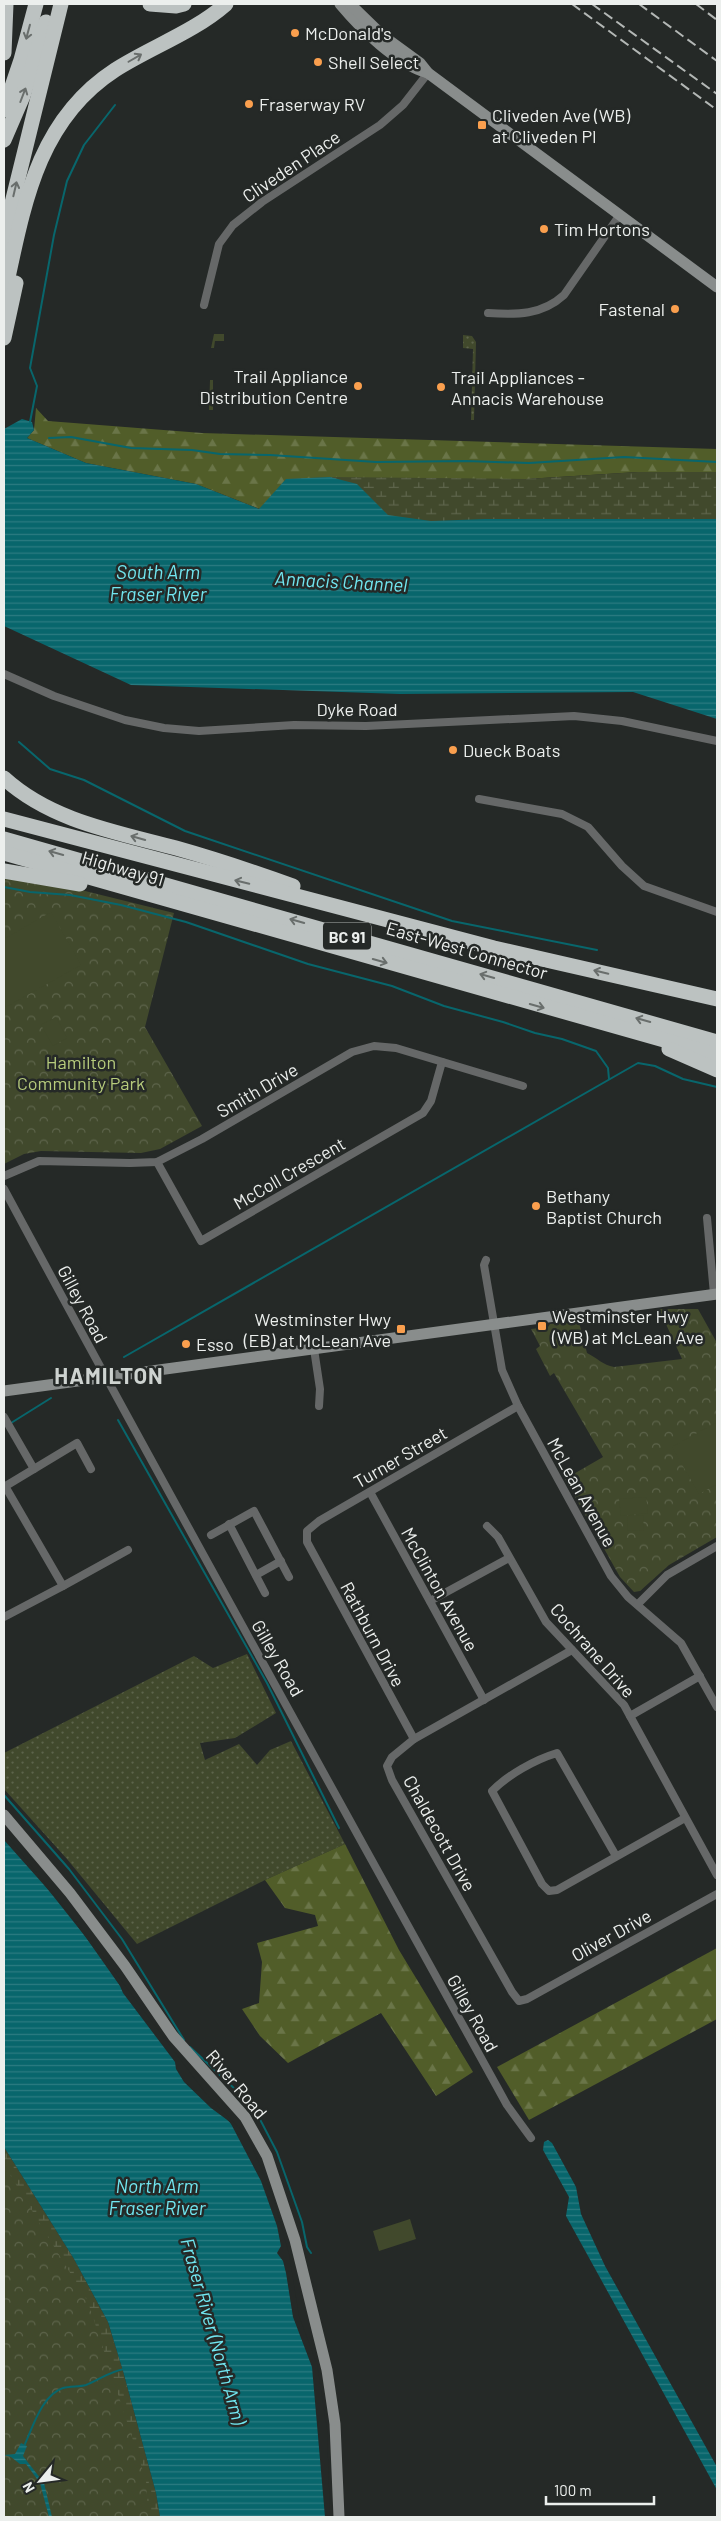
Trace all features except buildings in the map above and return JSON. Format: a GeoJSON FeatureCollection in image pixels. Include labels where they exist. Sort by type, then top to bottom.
{"type":"FeatureCollection","features":[{"type":"Feature","properties":{"kind":"highway"},"geometry":{"type":"LineString","coordinates":[[4,53],[6,4]]}},
{"type":"Feature","properties":{"kind":"highway"},"geometry":{"type":"LineString","coordinates":[[4,110],[21,60],[36,4]]}},
{"type":"Feature","properties":{"kind":"highway"},"geometry":{"type":"LineString","coordinates":[[4,140],[23,96],[52,4]]}},
{"type":"Feature","properties":{"kind":"highway"},"geometry":{"type":"LineString","coordinates":[[4,254],[10,212],[61,4]]}},
{"type":"Feature","properties":{"kind":"highway"},"geometry":{"type":"LineString","coordinates":[[150,4],[176,6],[184,4]]}},
{"type":"Feature","properties":{"kind":"highway"},"geometry":{"type":"LineString","coordinates":[[4,296],[22,215],[36,170],[52,137],[77,102],[95,85],[134,58],[211,17],[226,4]]}},
{"type":"Feature","properties":{"kind":"highway"},"geometry":{"type":"LineString","coordinates":[[4,338],[31,217],[44,172],[69,122],[95,85]]}},
{"type":"Feature","properties":{"kind":"highway"},"geometry":{"type":"LineString","coordinates":[[4,778],[18,791],[61,814],[254,872],[374,916]]}},
{"type":"Feature","properties":{"kind":"highway"},"geometry":{"type":"LineString","coordinates":[[4,819],[494,948],[717,999]]}},
{"type":"Feature","properties":{"kind":"highway","name":"East-West Connector"},"geometry":{"type":"LineString","coordinates":[[4,839],[717,1041]]}},
{"type":"Feature","properties":{"kind":"highway","name":"Highway 91"},"geometry":{"type":"LineString","coordinates":[[4,853],[232,918]]}},
{"type":"Feature","properties":{"kind":"highway"},"geometry":{"type":"LineString","coordinates":[[4,871],[83,885],[232,918]]}},
{"type":"Feature","properties":{"kind":"highway","name":"East-West Connector"},"geometry":{"type":"LineString","coordinates":[[232,918],[642,1036],[717,1055]]}},
{"type":"Feature","properties":{"kind":"highway"},"geometry":{"type":"LineString","coordinates":[[642,1036],[717,1070]]}},
{"type":"Feature","properties":{"kind":"street"},"geometry":{"type":"LineString","coordinates":[[340,4],[377,42],[415,70],[428,73]]}},
{"type":"Feature","properties":{"kind":"street"},"geometry":{"type":"LineString","coordinates":[[350,4],[383,36],[420,63],[428,73],[717,287]]}},
{"type":"Feature","properties":{"kind":"street","name":"Cliveden Place"},"geometry":{"type":"LineString","coordinates":[[204,305],[220,244],[234,225],[262,202],[380,125],[403,105],[428,73]]}},
{"type":"Feature","properties":{"kind":"street"},"geometry":{"type":"LineString","coordinates":[[488,313],[522,315],[556,303],[564,295],[619,216]]}},
{"type":"Feature","properties":{"kind":"street","name":"Dyke Road"},"geometry":{"type":"LineString","coordinates":[[4,674],[54,696],[125,720],[164,728],[199,731],[294,724],[366,726],[574,716],[622,720],[717,741]]}},
{"type":"Feature","properties":{"kind":"street"},"geometry":{"type":"LineString","coordinates":[[479,799],[562,814],[588,827],[622,866],[644,886],[717,912]]}},
{"type":"Feature","properties":{"kind":"street","name":"Smith Drive"},"geometry":{"type":"LineString","coordinates":[[4,1176],[39,1161],[130,1164],[157,1162],[202,1139],[357,1050],[382,1046],[523,1086]]}},
{"type":"Feature","properties":{"kind":"street","name":"McColl Crescent"},"geometry":{"type":"LineString","coordinates":[[157,1162],[202,1241],[423,1113],[431,1101],[442,1062]]}},
{"type":"Feature","properties":{"kind":"street","name":"Gilley Road"},"geometry":{"type":"LineString","coordinates":[[4,1189],[507,2105],[532,2138]]}},
{"type":"Feature","properties":{"kind":"street"},"geometry":{"type":"LineString","coordinates":[[4,1391],[715,1294],[707,1218]]}},
{"type":"Feature","properties":{"kind":"street","name":"McLean Avenue"},"geometry":{"type":"LineString","coordinates":[[486,1260],[484,1265],[502,1370],[518,1406],[611,1576],[620,1588],[681,1643],[717,1707]]}},
{"type":"Feature","properties":{"kind":"street"},"geometry":{"type":"LineString","coordinates":[[314,1349],[320,1389],[319,1406]]}},
{"type":"Feature","properties":{"kind":"street","name":"Turner Street"},"geometry":{"type":"LineString","coordinates":[[307,1542],[307,1531],[311,1526],[518,1406]]}},
{"type":"Feature","properties":{"kind":"street"},"geometry":{"type":"LineString","coordinates":[[4,1417],[34,1469]]}},
{"type":"Feature","properties":{"kind":"street"},"geometry":{"type":"LineString","coordinates":[[63,1586],[5,1487],[77,1443],[91,1469]]}},
{"type":"Feature","properties":{"kind":"street","name":"McClinton Avenue"},"geometry":{"type":"LineString","coordinates":[[370,1492],[484,1700]]}},
{"type":"Feature","properties":{"kind":"street"},"geometry":{"type":"LineString","coordinates":[[211,1535],[254,1511],[289,1577]]}},
{"type":"Feature","properties":{"kind":"street"},"geometry":{"type":"LineString","coordinates":[[229,1524],[265,1593]]}},
{"type":"Feature","properties":{"kind":"street","name":"Cochrane Drive"},"geometry":{"type":"LineString","coordinates":[[486,1526],[498,1537],[537,1609],[572,1650],[614,1693],[630,1716],[717,1874]]}},
{"type":"Feature","properties":{"kind":"street","name":"Rathburn Drive"},"geometry":{"type":"LineString","coordinates":[[307,1542],[414,1740]]}},
{"type":"Feature","properties":{"kind":"street"},"geometry":{"type":"LineString","coordinates":[[638,1604],[667,1575],[717,1546]]}},
{"type":"Feature","properties":{"kind":"street"},"geometry":{"type":"LineString","coordinates":[[4,1617],[128,1550]]}},
{"type":"Feature","properties":{"kind":"street"},"geometry":{"type":"LineString","coordinates":[[430,1601],[510,1558]]}},
{"type":"Feature","properties":{"kind":"street"},"geometry":{"type":"LineString","coordinates":[[256,1575],[281,1561]]}},
{"type":"Feature","properties":{"kind":"street","name":"Chaldecott Drive"},"geometry":{"type":"LineString","coordinates":[[519,2001],[392,1780],[386,1766],[392,1757],[414,1740],[572,1650]]}},
{"type":"Feature","properties":{"kind":"street"},"geometry":{"type":"LineString","coordinates":[[630,1716],[700,1676]]}},
{"type":"Feature","properties":{"kind":"street"},"geometry":{"type":"LineString","coordinates":[[616,1856],[557,1753],[547,1756],[501,1782],[492,1791],[542,1884],[549,1891],[557,1890],[685,1818]]}},
{"type":"Feature","properties":{"kind":"street","name":"River Road"},"geometry":{"type":"LineString","coordinates":[[4,1815],[70,1893],[125,1966],[173,2036],[245,2117],[267,2156],[295,2240],[327,2370],[335,2424],[340,2517]]}},
{"type":"Feature","properties":{"kind":"street","name":"Oliver Drive"},"geometry":{"type":"LineString","coordinates":[[519,2001],[527,1999],[717,1894]]}},
{"type":"Feature","properties":{"kind":"green space"},"geometry":{"type":"Polygon","coordinates":[[[214,334],[224,334],[224,341],[215,341],[214,348],[211,348],[214,334]]]}},
{"type":"Feature","properties":{"kind":"green space"},"geometry":{"type":"Polygon","coordinates":[[[463,335],[472,336],[476,342],[474,420],[471,420],[473,349],[463,348],[463,335]]]}},
{"type":"Feature","properties":{"kind":"green space"},"geometry":{"type":"Polygon","coordinates":[[[210,380],[213,380],[213,410],[209,410],[210,380]]]}},
{"type":"Feature","properties":{"kind":"green space"},"geometry":{"type":"Polygon","coordinates":[[[36,408],[48,421],[202,433],[717,449],[717,472],[638,472],[526,479],[260,509],[196,484],[86,463],[27,438],[34,430],[36,408]]]}},
{"type":"Feature","properties":{"kind":"green space"},"geometry":{"type":"Polygon","coordinates":[[[638,472],[717,472],[717,528],[417,539],[271,512],[219,507],[196,484],[260,509],[286,479],[330,477],[526,479],[638,472]]]}},
{"type":"Feature","properties":{"kind":"green space","name":"Hamilton Community Park"},"geometry":{"type":"Polygon","coordinates":[[[4,876],[77,889],[174,913],[145,1027],[202,1126],[160,1149],[141,1153],[41,1151],[24,1154],[4,1164],[4,876]]]}},
{"type":"Feature","properties":{"kind":"green space"},"geometry":{"type":"Polygon","coordinates":[[[51,912],[81,965],[4,1008],[4,939],[51,912]]]}},
{"type":"Feature","properties":{"kind":"green space"},"geometry":{"type":"Polygon","coordinates":[[[56,1017],[67,1038],[53,1046],[41,1025],[56,1017]]]}},
{"type":"Feature","properties":{"kind":"green space"},"geometry":{"type":"Polygon","coordinates":[[[659,1309],[698,1309],[717,1343],[717,1537],[669,1565],[640,1591],[634,1592],[620,1577],[565,1479],[603,1457],[554,1373],[550,1376],[536,1349],[540,1346],[531,1329],[548,1327],[550,1324],[579,1322],[587,1353],[603,1363],[614,1367],[682,1359],[659,1309]]]}},
{"type":"Feature","properties":{"kind":"green space"},"geometry":{"type":"Polygon","coordinates":[[[717,1422],[717,1484],[699,1494],[672,1447],[717,1422]]]}},
{"type":"Feature","properties":{"kind":"green space"},"geometry":{"type":"Polygon","coordinates":[[[646,1497],[648,1513],[621,1516],[619,1499],[646,1497]]]}},
{"type":"Feature","properties":{"kind":"green space"},"geometry":{"type":"Polygon","coordinates":[[[643,1515],[644,1530],[628,1531],[627,1516],[643,1515]]]}},
{"type":"Feature","properties":{"kind":"green space"},"geometry":{"type":"Polygon","coordinates":[[[247,1654],[276,1713],[235,1738],[200,1743],[205,1760],[239,1744],[257,1765],[270,1750],[291,1741],[345,1844],[265,1880],[137,1944],[67,1859],[4,1789],[4,1753],[194,1656],[213,1668],[247,1654]]]}},
{"type":"Feature","properties":{"kind":"green space"},"geometry":{"type":"Polygon","coordinates":[[[345,1844],[399,1950],[473,2072],[436,2096],[381,2013],[288,2063],[260,2036],[242,2009],[259,2003],[262,1962],[257,1943],[318,1926],[315,1915],[285,1908],[265,1880],[345,1844]]]}},
{"type":"Feature","properties":{"kind":"green space"},"geometry":{"type":"Polygon","coordinates":[[[717,1948],[717,2019],[529,2120],[497,2067],[717,1948]]]}},
{"type":"Feature","properties":{"kind":"green space"},"geometry":{"type":"Polygon","coordinates":[[[4,2147],[74,2259],[108,2322],[156,2493],[160,2517],[136,2517],[4,2178],[4,2147]]]}},
{"type":"Feature","properties":{"kind":"green space"},"geometry":{"type":"Polygon","coordinates":[[[4,2165],[88,2302],[146,2480],[148,2517],[4,2517],[4,2165]]]}},
{"type":"Feature","properties":{"kind":"green space"},"geometry":{"type":"Polygon","coordinates":[[[410,2219],[416,2239],[379,2251],[373,2231],[410,2219]]]}},
{"type":"Feature","properties":{"kind":"water","name":"South Arm Fraser River"},"geometry":{"type":"Polygon","coordinates":[[[22,419],[32,422],[34,430],[27,438],[86,463],[196,484],[259,509],[286,479],[330,477],[357,484],[388,515],[431,521],[485,519],[717,519],[717,719],[633,692],[400,694],[131,685],[4,626],[4,429],[22,419]]]}},
{"type":"Feature","properties":{"kind":"water","name":"North Arm Fraser River"},"geometry":{"type":"Polygon","coordinates":[[[4,1834],[88,1940],[205,2097],[245,2138],[270,2196],[287,2255],[296,2317],[314,2365],[328,2517],[160,2517],[156,2493],[108,2322],[74,2259],[4,2147],[4,1834]]]}},
{"type":"Feature","properties":{"kind":"water"},"geometry":{"type":"Polygon","coordinates":[[[548,2140],[552,2143],[576,2187],[581,2214],[605,2266],[717,2467],[717,2490],[566,2216],[569,2197],[543,2150],[544,2142],[548,2140]]]}},
{"type":"Feature","properties":{"kind":"water"},"geometry":{"type":"Polygon","coordinates":[[[21,2443],[27,2446],[23,2456],[44,2483],[52,2517],[49,2517],[40,2483],[26,2464],[20,2464],[11,2457],[4,2455],[15,2454],[21,2443]]]}},
{"type":"Feature","properties":{"kind":"pier"},"geometry":{"type":"Polygon","coordinates":[[[4,1832],[90,1939],[207,2095],[248,2137],[273,2196],[289,2254],[299,2316],[317,2364],[327,2429],[330,2517],[325,2517],[312,2367],[293,2317],[283,2261],[277,2253],[281,2246],[277,2226],[261,2181],[230,2122],[211,2108],[184,2082],[176,2069],[175,2062],[123,1993],[68,1912],[4,1840],[4,1832]]]}},
{"type":"Feature","properties":{"kind":"waterway"},"geometry":{"type":"LineString","coordinates":[[30,422],[37,386],[30,368],[54,235],[67,181],[84,145],[115,105]]}},
{"type":"Feature","properties":{"kind":"waterway"},"geometry":{"type":"LineString","coordinates":[[49,438],[71,437],[131,448],[376,462],[466,461],[529,463],[624,457],[717,462]]}},
{"type":"Feature","properties":{"kind":"waterway"},"geometry":{"type":"LineString","coordinates":[[19,742],[50,769],[84,780],[185,831],[452,921],[597,950]]}},
{"type":"Feature","properties":{"kind":"waterway"},"geometry":{"type":"LineString","coordinates":[[4,887],[30,892],[70,895],[121,905],[186,922],[308,964],[392,986],[444,1006],[562,1039],[596,1051],[608,1068],[609,1079]]}},
{"type":"Feature","properties":{"kind":"waterway"},"geometry":{"type":"LineString","coordinates":[[124,1357],[638,1063],[655,1066],[683,1079],[717,1087]]}},
{"type":"Feature","properties":{"kind":"waterway"},"geometry":{"type":"LineString","coordinates":[[11,1423],[51,1398]]}},
{"type":"Feature","properties":{"kind":"waterway"},"geometry":{"type":"LineString","coordinates":[[118,1420],[267,1683],[339,1828]]}},
{"type":"Feature","properties":{"kind":"waterway"},"geometry":{"type":"LineString","coordinates":[[4,1795],[69,1869],[122,1939],[184,2040]]}},
{"type":"Feature","properties":{"kind":"waterway"},"geometry":{"type":"LineString","coordinates":[[190,2047],[253,2106],[277,2152],[302,2222],[307,2247],[311,2253]]}},
{"type":"Feature","properties":{"kind":"waterway"},"geometry":{"type":"LineString","coordinates":[[25,2444],[44,2404],[56,2391],[63,2388],[86,2385],[124,2369]]}},
{"type":"Feature","properties":{"kind":"railway"},"geometry":{"type":"LineString","coordinates":[[572,4],[717,110]]}},
{"type":"Feature","properties":{"kind":"railway"},"geometry":{"type":"LineString","coordinates":[[592,4],[717,94]]}},
{"type":"Feature","properties":{"kind":"railway"},"geometry":{"type":"LineString","coordinates":[[639,4],[717,61]]}},
{"type":"Feature","properties":{"kind":"railway"},"geometry":{"type":"LineString","coordinates":[[696,4],[717,20]]}},
{"type":"Feature","properties":{"kind":"place","name":"McDonald's"},"geometry":{"type":"Point","coordinates":[295,33]}},
{"type":"Feature","properties":{"kind":"place","name":"Shell Select"},"geometry":{"type":"Point","coordinates":[318,62]}},
{"type":"Feature","properties":{"kind":"place","name":"Fraserway RV"},"geometry":{"type":"Point","coordinates":[249,104]}},
{"type":"Feature","properties":{"kind":"place","name":"Cliveden Ave (WB) at Cliveden Pl"},"geometry":{"type":"Point","coordinates":[482,125]}},
{"type":"Feature","properties":{"kind":"place","name":"Tim Hortons"},"geometry":{"type":"Point","coordinates":[544,229]}},
{"type":"Feature","properties":{"kind":"place","name":"Fastenal"},"geometry":{"type":"Point","coordinates":[675,309]}},
{"type":"Feature","properties":{"kind":"place","name":"Trail Appliance Distribution Centre"},"geometry":{"type":"Point","coordinates":[358,386]}},
{"type":"Feature","properties":{"kind":"place","name":"Trail Appliances - Annacis Warehouse"},"geometry":{"type":"Point","coordinates":[441,387]}},
{"type":"Feature","properties":{"kind":"place","name":"Dueck Boats"},"geometry":{"type":"Point","coordinates":[453,750]}},
{"type":"Feature","properties":{"kind":"place","name":"Bethany Baptist Church"},"geometry":{"type":"Point","coordinates":[536,1206]}},
{"type":"Feature","properties":{"kind":"place","name":"Westminster Hwy (WB) at McLean Ave"},"geometry":{"type":"Point","coordinates":[542,1326]}},
{"type":"Feature","properties":{"kind":"place","name":"Westminster Hwy (EB) at McLean Ave"},"geometry":{"type":"Point","coordinates":[401,1329]}},
{"type":"Feature","properties":{"kind":"place","name":"Esso"},"geometry":{"type":"Point","coordinates":[186,1344]}},
{"type":"Feature","properties":{"kind":"district","name":"HAMILTON"},"geometry":{"type":"Point","coordinates":[109,1375]}},
{"type":"Feature","properties":{"kind":"water label","name":"Annacis Channel"},"geometry":{"type":"Point","coordinates":[341,581]}},
{"type":"Feature","properties":{"kind":"water label","name":"Fraser River (North Arm)"},"geometry":{"type":"Point","coordinates":[214,2331]}}]}
